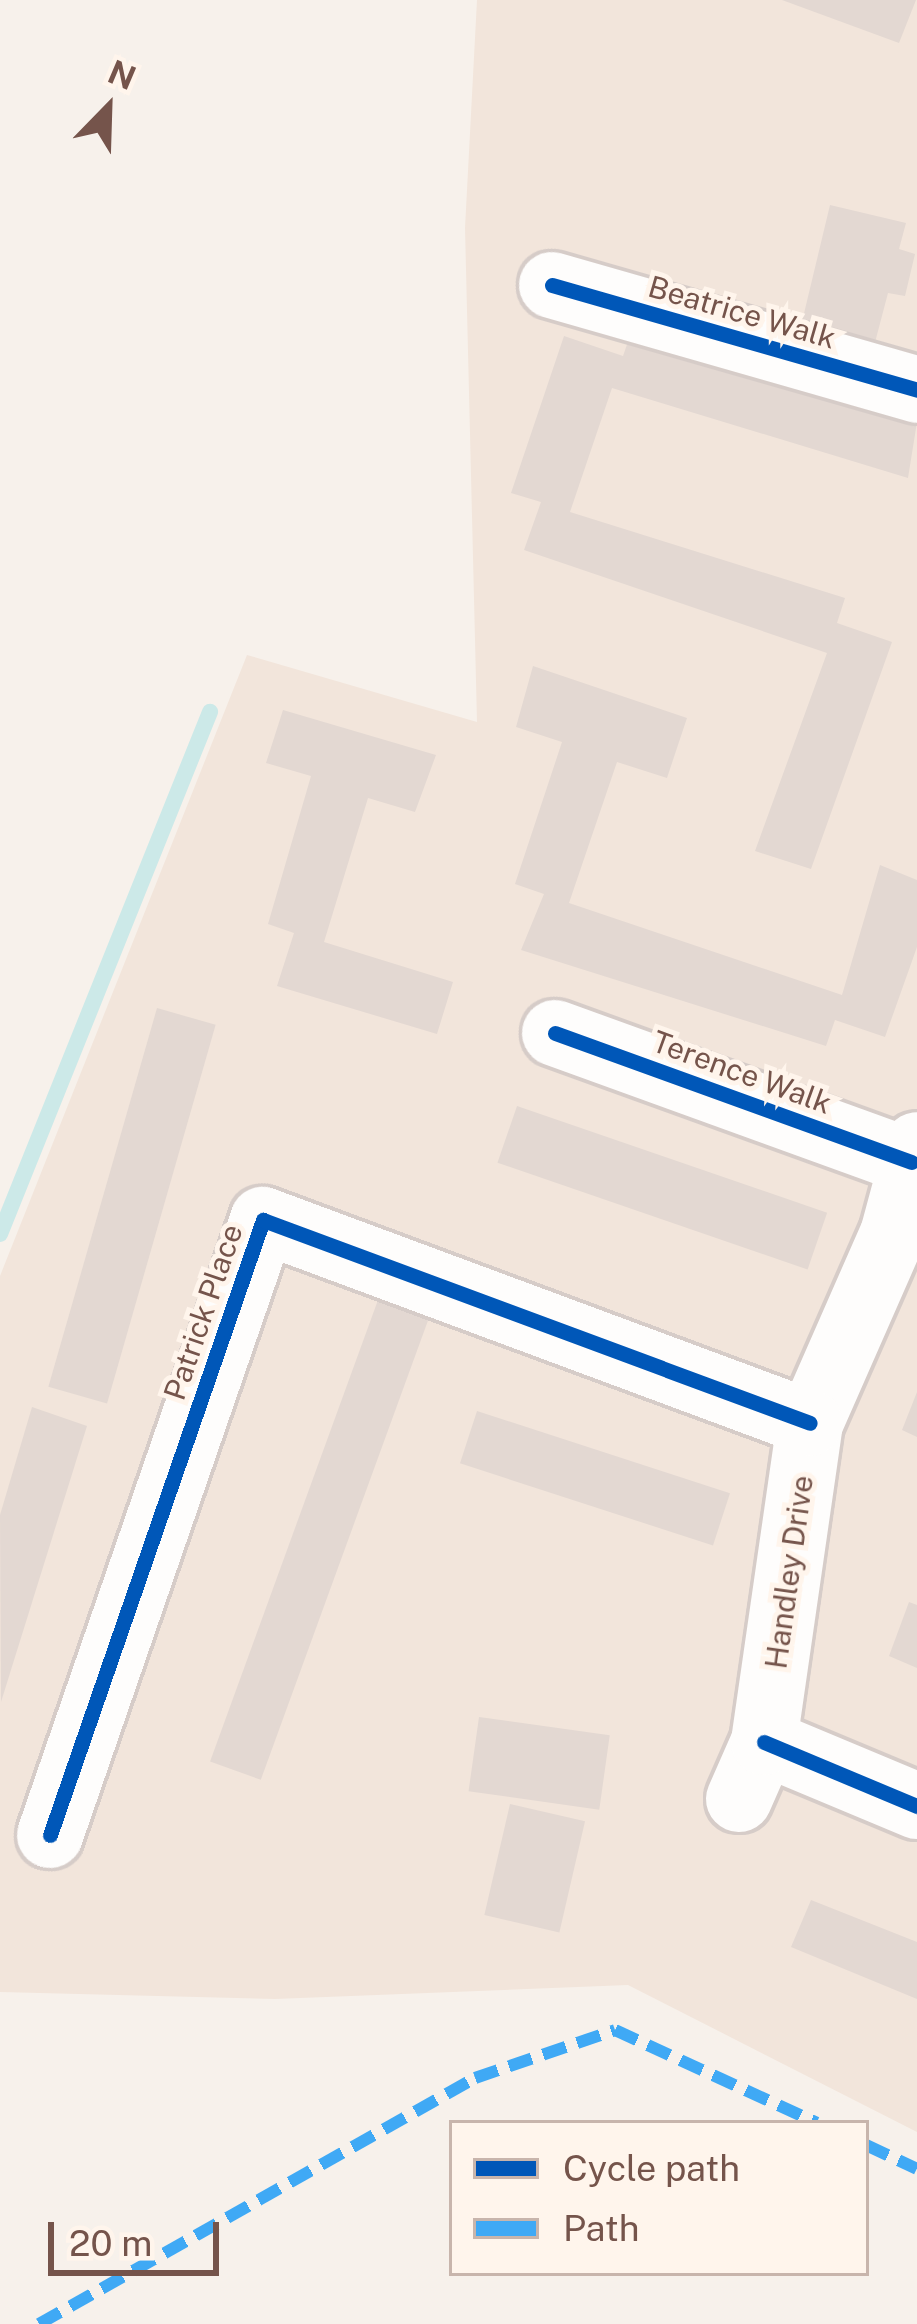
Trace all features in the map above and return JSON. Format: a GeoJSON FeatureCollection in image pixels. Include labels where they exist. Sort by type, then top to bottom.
{"type":"FeatureCollection","features":[{"type":"Feature","properties":{"kind":"street","name":"Beatrice Walk"},"geometry":{"type":"LineString","coordinates":[[552,285],[917,390]]}},
{"type":"Feature","properties":{"kind":"street","name":"Terence Walk"},"geometry":{"type":"LineString","coordinates":[[555,1034],[914,1154]]}},
{"type":"Feature","properties":{"kind":"street","name":"Handley Drive"},"geometry":{"type":"LineString","coordinates":[[914,1154],[905,1239],[810,1423],[752,1770],[917,1805]]}},
{"type":"Feature","properties":{"kind":"street","name":"Patrick Place"},"geometry":{"type":"LineString","coordinates":[[50,1835],[263,1220],[810,1423]]}},
{"type":"Feature","properties":{"kind":"shaded area"},"geometry":{"type":"Polygon","coordinates":[[[477,0],[917,0],[917,2132],[628,1985],[275,1999],[0,1992],[0,1276],[247,655],[477,722],[465,228],[477,0]]]}},
{"type":"Feature","properties":{"kind":"building"},"geometry":{"type":"Polygon","coordinates":[[[782,0],[916,0],[899,43],[782,0]]]}},
{"type":"Feature","properties":{"kind":"building"},"geometry":{"type":"Polygon","coordinates":[[[830,205],[906,223],[899,249],[915,254],[905,296],[888,293],[873,350],[801,326],[830,205]]]}},
{"type":"Feature","properties":{"kind":"building"},"geometry":{"type":"Polygon","coordinates":[[[633,327],[917,422],[908,478],[612,388],[570,512],[845,598],[837,623],[892,642],[811,869],[755,851],[827,653],[524,550],[541,502],[511,493],[564,336],[623,356],[633,327]]]}},
{"type":"Feature","properties":{"kind":"building"},"geometry":{"type":"Polygon","coordinates":[[[533,666],[687,718],[667,778],[617,762],[569,903],[842,995],[880,865],[917,880],[917,947],[885,1037],[835,1020],[826,1046],[521,950],[544,894],[515,884],[562,742],[516,727],[533,666]]]}},
{"type":"Feature","properties":{"kind":"building"},"geometry":{"type":"Polygon","coordinates":[[[283,710],[436,755],[415,812],[368,798],[324,942],[453,982],[437,1034],[277,986],[294,933],[268,924],[311,776],[266,763],[283,710]]]}},
{"type":"Feature","properties":{"kind":"building"},"geometry":{"type":"Polygon","coordinates":[[[157,1008],[216,1025],[107,1404],[48,1387],[157,1008]]]}},
{"type":"Feature","properties":{"kind":"building"},"geometry":{"type":"Polygon","coordinates":[[[517,1106],[827,1213],[808,1270],[497,1163],[517,1106]]]}},
{"type":"Feature","properties":{"kind":"building"},"geometry":{"type":"Polygon","coordinates":[[[378,1300],[429,1318],[261,1780],[210,1761],[378,1300]]]}},
{"type":"Feature","properties":{"kind":"building"},"geometry":{"type":"Polygon","coordinates":[[[917,1392],[917,1437],[902,1430],[917,1392]]]}},
{"type":"Feature","properties":{"kind":"building"},"geometry":{"type":"Polygon","coordinates":[[[32,1407],[87,1426],[1,1702],[0,1515],[32,1407]]]}},
{"type":"Feature","properties":{"kind":"building"},"geometry":{"type":"Polygon","coordinates":[[[477,1411],[730,1493],[713,1546],[460,1463],[477,1411]]]}},
{"type":"Feature","properties":{"kind":"building"},"geometry":{"type":"Polygon","coordinates":[[[909,1602],[917,1605],[917,1668],[889,1656],[909,1602]]]}},
{"type":"Feature","properties":{"kind":"building"},"geometry":{"type":"Polygon","coordinates":[[[479,1717],[610,1735],[599,1810],[469,1791],[479,1717]]]}},
{"type":"Feature","properties":{"kind":"building"},"geometry":{"type":"Polygon","coordinates":[[[510,1804],[585,1821],[559,1932],[484,1915],[510,1804]]]}},
{"type":"Feature","properties":{"kind":"building"},"geometry":{"type":"Polygon","coordinates":[[[811,1900],[917,1942],[917,1999],[791,1947],[811,1900]]]}},
{"type":"Feature","properties":{"kind":"waterway"},"geometry":{"type":"LineString","coordinates":[[0,1234],[210,712]]}},
{"type":"Feature","properties":{"kind":"marked path"},"geometry":{"type":"LineString","coordinates":[[39,2324],[475,2078],[615,2030],[810,2120]]}},
{"type":"Feature","properties":{"kind":"marked path"},"geometry":{"type":"LineString","coordinates":[[869,2146],[917,2169]]}},
{"type":"Feature","properties":{"kind":"cycle path"},"geometry":{"type":"LineString","coordinates":[[552,285],[917,390]]}},
{"type":"Feature","properties":{"kind":"cycle path"},"geometry":{"type":"LineString","coordinates":[[555,1033],[911,1162]]}},
{"type":"Feature","properties":{"kind":"cycle path"},"geometry":{"type":"LineString","coordinates":[[50,1835],[263,1220],[810,1423]]}},
{"type":"Feature","properties":{"kind":"cycle path"},"geometry":{"type":"LineString","coordinates":[[764,1742],[917,1806]]}}]}
